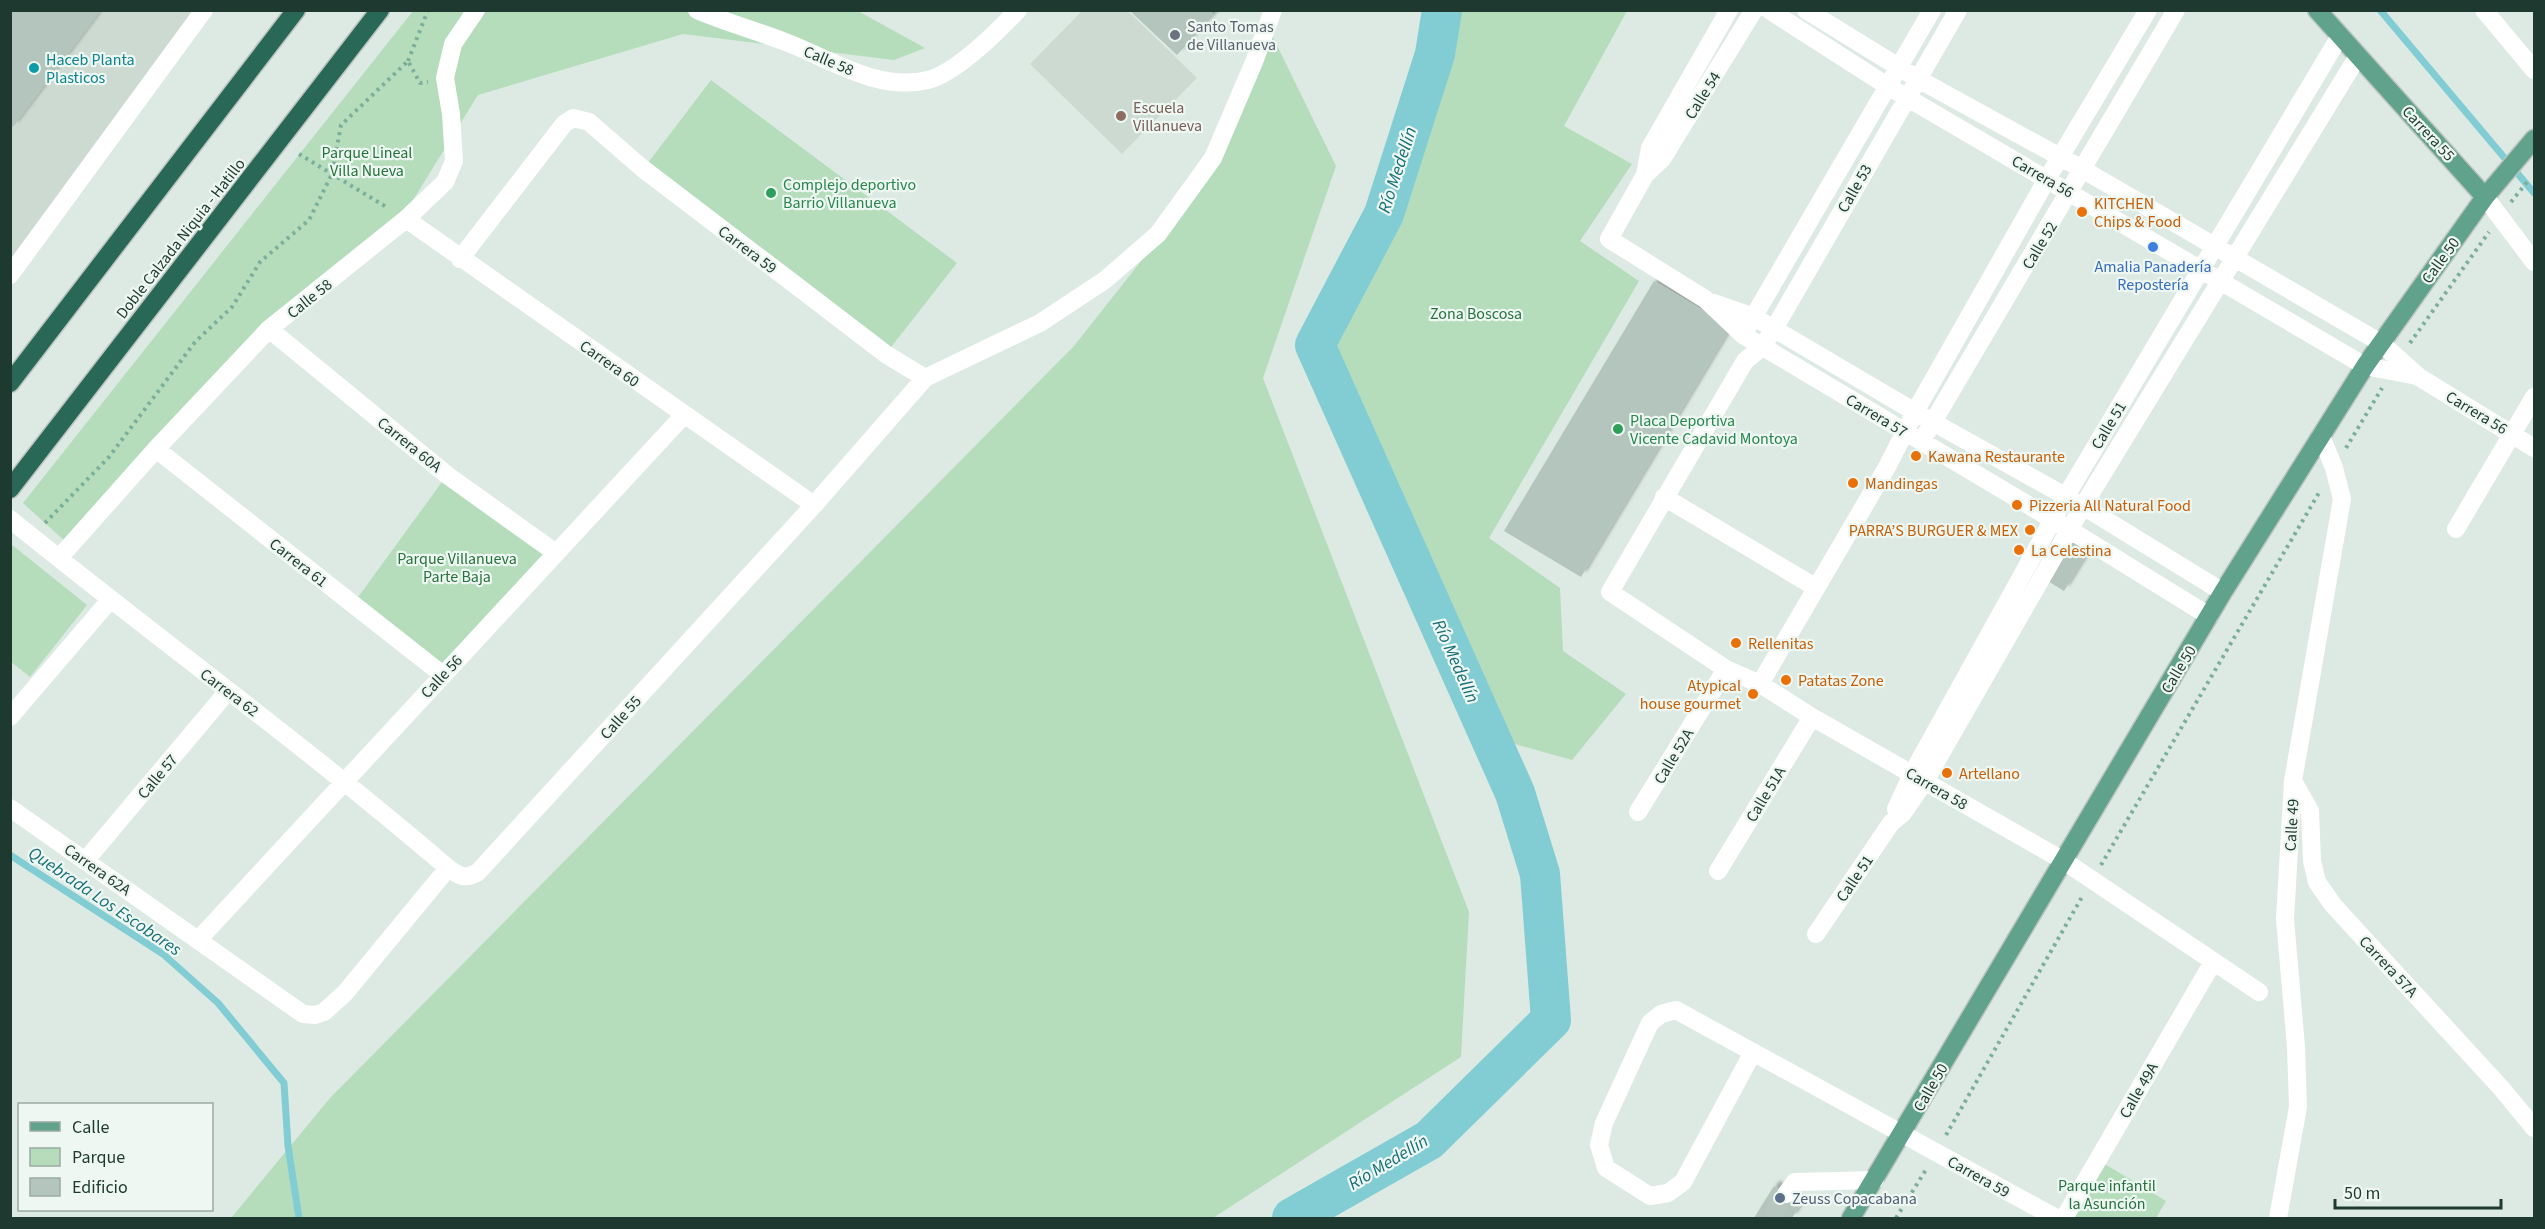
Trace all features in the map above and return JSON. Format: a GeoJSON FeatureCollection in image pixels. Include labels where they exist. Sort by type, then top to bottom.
{"type":"FeatureCollection","features":[{"type":"Feature","properties":{"kind":"highway"},"geometry":{"type":"LineString","coordinates":[[11,380],[296,10]]}},
{"type":"Feature","properties":{"kind":"highway","name":"Doble Calzada Niquia - Hatillo"},"geometry":{"type":"LineString","coordinates":[[10,489],[380,10]]}},
{"type":"Feature","properties":{"kind":"main road","name":"Carrera 55"},"geometry":{"type":"LineString","coordinates":[[2317,11],[2485,197]]}},
{"type":"Feature","properties":{"kind":"main road","name":"Calle 50"},"geometry":{"type":"LineString","coordinates":[[1851,1218],[2223,592],[2365,366],[2485,197],[2533,140]]}},
{"type":"Feature","properties":{"kind":"street"},"geometry":{"type":"LineString","coordinates":[[10,275],[204,10]]}},
{"type":"Feature","properties":{"kind":"street","name":"Calle 58"},"geometry":{"type":"LineString","coordinates":[[59,558],[156,449],[269,329],[406,219],[445,182],[454,161],[445,78],[453,44],[476,10]]}},
{"type":"Feature","properties":{"kind":"street","name":"Calle 58"},"geometry":{"type":"LineString","coordinates":[[697,10],[788,42],[865,75],[892,82],[928,80],[961,63],[1016,11]]}},
{"type":"Feature","properties":{"kind":"street"},"geometry":{"type":"LineString","coordinates":[[925,378],[1040,323],[1105,280],[1158,234],[1212,158],[1254,62],[1273,10]]}},
{"type":"Feature","properties":{"kind":"street","name":"Calle 54"},"geometry":{"type":"LineString","coordinates":[[1645,175],[1650,148],[1729,10]]}},
{"type":"Feature","properties":{"kind":"street","name":"Calle 54"},"geometry":{"type":"LineString","coordinates":[[1609,239],[1645,175],[1662,159],[1754,10]]}},
{"type":"Feature","properties":{"kind":"street","name":"Carrera 56"},"geometry":{"type":"LineString","coordinates":[[1769,10],[1889,87],[2070,191],[2365,366],[2395,366],[2419,377],[2535,448]]}},
{"type":"Feature","properties":{"kind":"street","name":"Carrera 56"},"geometry":{"type":"LineString","coordinates":[[1806,10],[1917,79],[2082,170],[2381,343],[2395,366]]}},
{"type":"Feature","properties":{"kind":"street","name":"Calle 53"},"geometry":{"type":"LineString","coordinates":[[1743,334],[1932,10]]}},
{"type":"Feature","properties":{"kind":"street","name":"Calle 53"},"geometry":{"type":"LineString","coordinates":[[1610,592],[1745,361],[1763,346],[1774,329],[1958,10]]}},
{"type":"Feature","properties":{"kind":"street","name":"Calle 52"},"geometry":{"type":"LineString","coordinates":[[1760,684],[1815,586],[1887,467],[1915,412],[2047,179],[2148,10]]}},
{"type":"Feature","properties":{"kind":"street","name":"Calle 52"},"geometry":{"type":"LineString","coordinates":[[1887,467],[1920,441],[1934,422],[2176,10]]}},
{"type":"Feature","properties":{"kind":"street"},"geometry":{"type":"LineString","coordinates":[[2484,10],[2535,70]]}},
{"type":"Feature","properties":{"kind":"street","name":"Calle 51"},"geometry":{"type":"LineString","coordinates":[[1816,934],[1891,823],[1903,813],[1918,777],[2066,496],[2340,36]]}},
{"type":"Feature","properties":{"kind":"street","name":"Calle 51"},"geometry":{"type":"LineString","coordinates":[[1918,777],[2358,56]]}},
{"type":"Feature","properties":{"kind":"street","name":"Carrera 59"},"geometry":{"type":"LineString","coordinates":[[460,259],[564,124],[573,118],[589,122],[642,168],[761,259],[887,355],[925,378]]}},
{"type":"Feature","properties":{"kind":"street","name":"Carrera 55"},"geometry":{"type":"LineString","coordinates":[[2485,197],[2535,262]]}},
{"type":"Feature","properties":{"kind":"street","name":"Carrera 60"},"geometry":{"type":"LineString","coordinates":[[406,219],[814,505]]}},
{"type":"Feature","properties":{"kind":"street","name":"Carrera 57"},"geometry":{"type":"LineString","coordinates":[[1609,239],[1705,299],[1743,334],[2209,616]]}},
{"type":"Feature","properties":{"kind":"street","name":"Carrera 57"},"geometry":{"type":"LineString","coordinates":[[1705,299],[1754,317],[1915,412],[2066,496],[2223,592]]}},
{"type":"Feature","properties":{"kind":"street","name":"Carrera 60A"},"geometry":{"type":"LineString","coordinates":[[269,329],[447,474],[556,552]]}},
{"type":"Feature","properties":{"kind":"street"},"geometry":{"type":"LineString","coordinates":[[1743,334],[1745,361]]}},
{"type":"Feature","properties":{"kind":"street","name":"Calle 55"},"geometry":{"type":"LineString","coordinates":[[447,868],[461,877],[470,877],[478,872],[814,505],[925,378]]}},
{"type":"Feature","properties":{"kind":"street"},"geometry":{"type":"LineString","coordinates":[[2456,529],[2535,398]]}},
{"type":"Feature","properties":{"kind":"street","name":"Calle 56"},"geometry":{"type":"LineString","coordinates":[[199,939],[684,415]]}},
{"type":"Feature","properties":{"kind":"street","name":"Calle 49"},"geometry":{"type":"LineString","coordinates":[[2278,1218],[2298,1107],[2296,1047],[2285,919],[2293,781],[2342,499],[2334,468],[2321,436]]}},
{"type":"Feature","properties":{"kind":"street","name":"Carrera 61"},"geometry":{"type":"LineString","coordinates":[[156,449],[442,675]]}},
{"type":"Feature","properties":{"kind":"street"},"geometry":{"type":"LineString","coordinates":[[1664,497],[1815,586]]}},
{"type":"Feature","properties":{"kind":"street","name":"Carrera 62"},"geometry":{"type":"LineString","coordinates":[[10,519],[110,600],[345,780],[447,868]]}},
{"type":"Feature","properties":{"kind":"street","name":"Carrera 58"},"geometry":{"type":"LineString","coordinates":[[1610,592],[1726,669],[1760,684],[1812,717],[2064,861],[2259,992]]}},
{"type":"Feature","properties":{"kind":"street"},"geometry":{"type":"LineString","coordinates":[[10,717],[110,600]]}},
{"type":"Feature","properties":{"kind":"street","name":"Calle 52A"},"geometry":{"type":"LineString","coordinates":[[1638,812],[1726,669]]}},
{"type":"Feature","properties":{"kind":"street","name":"Calle 57"},"geometry":{"type":"LineString","coordinates":[[85,861],[228,691]]}},
{"type":"Feature","properties":{"kind":"street","name":"Calle 51A"},"geometry":{"type":"LineString","coordinates":[[1718,872],[1812,717]]}},
{"type":"Feature","properties":{"kind":"street","name":"Carrera 57A"},"geometry":{"type":"LineString","coordinates":[[2293,781],[2310,811],[2312,861],[2317,882],[2333,905],[2535,1128]]}},
{"type":"Feature","properties":{"kind":"street","name":"Carrera 62A"},"geometry":{"type":"LineString","coordinates":[[10,808],[303,1014],[315,1015],[324,1012],[345,993],[447,868]]}},
{"type":"Feature","properties":{"kind":"street","name":"Calle 49A"},"geometry":{"type":"LineString","coordinates":[[2064,1218],[2213,962]]}},
{"type":"Feature","properties":{"kind":"street","name":"Carrera 59"},"geometry":{"type":"LineString","coordinates":[[1753,1052],[1683,1182],[1668,1192],[1650,1196],[1606,1168],[1599,1145],[1604,1123],[1650,1023],[1661,1014],[1676,1010],[1753,1052],[1903,1134],[1936,1153],[2056,1218]]}},
{"type":"Feature","properties":{"kind":"street"},"geometry":{"type":"LineString","coordinates":[[1786,1194],[1795,1182],[1875,1180]]}},
{"type":"Feature","properties":{"kind":"path"},"geometry":{"type":"LineString","coordinates":[[34,538],[109,457],[195,342],[232,307],[260,262],[309,220],[332,174],[341,125],[408,61],[428,10]]}},
{"type":"Feature","properties":{"kind":"path"},"geometry":{"type":"LineString","coordinates":[[408,61],[420,83],[445,78]]}},
{"type":"Feature","properties":{"kind":"path"},"geometry":{"type":"LineString","coordinates":[[299,154],[406,219]]}},
{"type":"Feature","properties":{"kind":"path"},"geometry":{"type":"LineString","coordinates":[[1896,1218],[2395,366],[2499,217],[2517,195]]}},
{"type":"Feature","properties":{"kind":"shaded area"},"geometry":{"type":"Polygon","coordinates":[[[11,11],[204,11],[11,275],[11,11]]]}},
{"type":"Feature","properties":{"kind":"shaded area","name":"Escuela Villanueva"},"geometry":{"type":"Polygon","coordinates":[[[1082,11],[1128,11],[1197,78],[1122,154],[1030,64],[1082,11]]]}},
{"type":"Feature","properties":{"kind":"green space","name":"Parque Lineal Villa Nueva"},"geometry":{"type":"Polygon","coordinates":[[[413,11],[858,11],[925,48],[894,60],[683,34],[478,95],[410,205],[263,323],[68,544],[23,503],[413,11]]]}},
{"type":"Feature","properties":{"kind":"green space","name":"Zona Boscosa"},"geometry":{"type":"Polygon","coordinates":[[[1456,11],[1627,11],[1564,126],[1632,164],[1580,241],[1639,281],[1489,538],[1560,588],[1563,651],[1626,694],[1572,760],[1511,743],[1329,356],[1456,11]]]}},
{"type":"Feature","properties":{"kind":"green space"},"geometry":{"type":"Polygon","coordinates":[[[1270,31],[1336,166],[1263,378],[1469,912],[1461,1057],[1213,1218],[231,1218],[330,1098],[1074,346],[1216,166],[1270,31]]]}},
{"type":"Feature","properties":{"kind":"green space","name":"Complejo deportivo Barrio Villanueva"},"geometry":{"type":"Polygon","coordinates":[[[711,80],[957,263],[888,351],[644,168],[711,80]]]}},
{"type":"Feature","properties":{"kind":"green space","name":"Parque Villanueva Parte Baja"},"geometry":{"type":"Polygon","coordinates":[[[447,475],[556,553],[443,675],[353,604],[447,475]]]}},
{"type":"Feature","properties":{"kind":"green space"},"geometry":{"type":"Polygon","coordinates":[[[11,544],[87,605],[30,677],[11,662],[11,544]]]}},
{"type":"Feature","properties":{"kind":"green space","name":"Parque infantil la Asunción"},"geometry":{"type":"Polygon","coordinates":[[[2098,1160],[2166,1201],[2156,1218],[2064,1218],[2098,1160]]]}},
{"type":"Feature","properties":{"kind":"building","name":"Haceb Planta Plasticos"},"geometry":{"type":"Polygon","coordinates":[[[10,10],[101,10],[13,127],[10,125],[10,10]]]}},
{"type":"Feature","properties":{"kind":"building","name":"Santo Tomas de Villanueva"},"geometry":{"type":"Polygon","coordinates":[[[1129,10],[1209,10],[1214,15],[1177,55],[1129,10]]]}},
{"type":"Feature","properties":{"kind":"building","name":"Placa Deportiva Vicente Cadavid Montoya"},"geometry":{"type":"Polygon","coordinates":[[[1654,281],[1731,327],[1581,577],[1504,531],[1654,281]]]}},
{"type":"Feature","properties":{"kind":"building"},"geometry":{"type":"Polygon","coordinates":[[[2070,534],[2091,547],[2064,591],[2043,578],[2070,534]]]}},
{"type":"Feature","properties":{"kind":"building","name":"Zeuss Copacabana"},"geometry":{"type":"Polygon","coordinates":[[[1774,1186],[1801,1203],[1792,1218],[1754,1218],[1774,1186]]]}},
{"type":"Feature","properties":{"kind":"waterway","name":"Río Medellín"},"geometry":{"type":"LineString","coordinates":[[1292,1218],[1429,1140],[1551,1020],[1540,874],[1515,793],[1315,345],[1384,214],[1435,54],[1442,10]]}},
{"type":"Feature","properties":{"kind":"waterway"},"geometry":{"type":"LineString","coordinates":[[2380,10],[2534,193]]}},
{"type":"Feature","properties":{"kind":"waterway","name":"Quebrada Los Escobares"},"geometry":{"type":"LineString","coordinates":[[10,855],[163,954],[218,1003],[284,1083],[288,1146],[299,1218]]}},
{"type":"Feature","properties":{"kind":"tunnel"},"geometry":{"type":"LineString","coordinates":[[1771,1218],[1786,1194]]}},
{"type":"Feature","properties":{"kind":"place","name":"Santo Tomas de Villanueva"},"geometry":{"type":"Point","coordinates":[1175,35]}},
{"type":"Feature","properties":{"kind":"place","name":"Haceb Planta Plasticos"},"geometry":{"type":"Point","coordinates":[34,68]}},
{"type":"Feature","properties":{"kind":"place","name":"Escuela Villanueva"},"geometry":{"type":"Point","coordinates":[1121,116]}},
{"type":"Feature","properties":{"kind":"place","name":"Complejo deportivo Barrio Villanueva"},"geometry":{"type":"Point","coordinates":[771,193]}},
{"type":"Feature","properties":{"kind":"place","name":"KITCHEN Chips & Food"},"geometry":{"type":"Point","coordinates":[2082,212]}},
{"type":"Feature","properties":{"kind":"place","name":"Amalia Panadería Repostería"},"geometry":{"type":"Point","coordinates":[2153,247]}},
{"type":"Feature","properties":{"kind":"place","name":"Placa Deportiva Vicente Cadavid Montoya"},"geometry":{"type":"Point","coordinates":[1618,429]}},
{"type":"Feature","properties":{"kind":"place","name":"Kawana Restaurante"},"geometry":{"type":"Point","coordinates":[1916,456]}},
{"type":"Feature","properties":{"kind":"place","name":"Mandingas"},"geometry":{"type":"Point","coordinates":[1853,483]}},
{"type":"Feature","properties":{"kind":"place","name":"Pizzeria All Natural Food"},"geometry":{"type":"Point","coordinates":[2017,505]}},
{"type":"Feature","properties":{"kind":"place","name":"PARRA’S BURGUER & MEX"},"geometry":{"type":"Point","coordinates":[2030,530]}},
{"type":"Feature","properties":{"kind":"place","name":"La Celestina"},"geometry":{"type":"Point","coordinates":[2019,550]}},
{"type":"Feature","properties":{"kind":"place","name":"Rellenitas"},"geometry":{"type":"Point","coordinates":[1736,643]}},
{"type":"Feature","properties":{"kind":"place","name":"Patatas Zone"},"geometry":{"type":"Point","coordinates":[1786,680]}},
{"type":"Feature","properties":{"kind":"place","name":"Atypical house gourmet"},"geometry":{"type":"Point","coordinates":[1753,694]}},
{"type":"Feature","properties":{"kind":"place","name":"Artellano"},"geometry":{"type":"Point","coordinates":[1947,773]}},
{"type":"Feature","properties":{"kind":"place","name":"Zeuss Copacabana"},"geometry":{"type":"Point","coordinates":[1780,1198]}}]}
